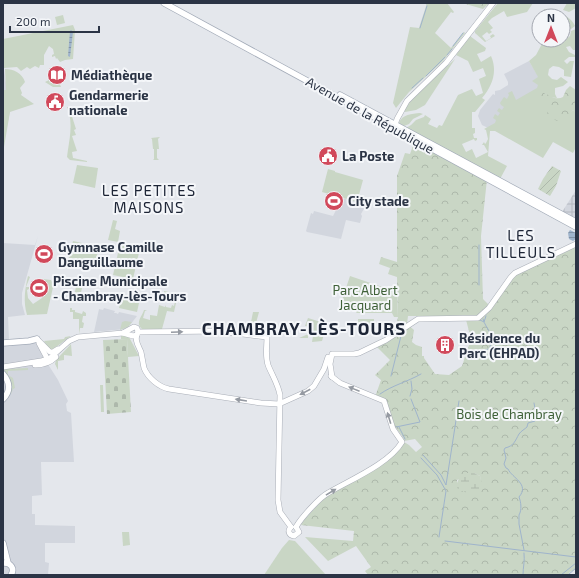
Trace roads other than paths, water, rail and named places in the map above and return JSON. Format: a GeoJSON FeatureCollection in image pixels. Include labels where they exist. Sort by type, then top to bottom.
{"type":"FeatureCollection","features":[{"type":"Feature","properties":{"kind":"main road","name":"Avenue de la République"},"geometry":{"type":"LineString","coordinates":[[164,3],[576,222]]}},
{"type":"Feature","properties":{"kind":"main road","name":"Avenue de la République"},"geometry":{"type":"LineString","coordinates":[[171,3],[388,121],[395,127],[576,227]]}},
{"type":"Feature","properties":{"kind":"main road"},"geometry":{"type":"LineString","coordinates":[[3,342],[37,339]]}},
{"type":"Feature","properties":{"kind":"main road"},"geometry":{"type":"LineString","coordinates":[[3,374],[8,380],[9,386],[8,392],[3,399]]}},
{"type":"Feature","properties":{"kind":"main road"},"geometry":{"type":"LineString","coordinates":[[3,542],[5,563],[12,568],[10,575]]}},
{"type":"Feature","properties":{"kind":"street"},"geometry":{"type":"LineString","coordinates":[[395,127],[396,120],[410,96],[446,63],[493,3]]}},
{"type":"Feature","properties":{"kind":"street"},"geometry":{"type":"LineString","coordinates":[[388,121],[394,119],[399,114]]}},
{"type":"Feature","properties":{"kind":"street"},"geometry":{"type":"LineString","coordinates":[[138,334],[136,343],[145,369],[154,381],[161,386],[169,389],[255,403],[279,404],[308,391],[314,386],[324,370],[329,353],[359,353],[386,340],[418,319],[478,318],[486,312],[510,277],[515,273],[576,244]]}},
{"type":"Feature","properties":{"kind":"street"},"geometry":{"type":"LineString","coordinates":[[49,360],[64,346],[75,338],[82,336],[130,332],[134,336],[138,334],[219,331],[267,337],[266,351],[268,364],[279,389],[278,506],[281,515],[294,527],[326,493],[380,463],[402,442],[393,429],[384,401],[340,383],[324,370]]}},
{"type":"Feature","properties":{"kind":"street"},"geometry":{"type":"LineString","coordinates":[[4,366],[43,365],[75,338]]}},
{"type":"Feature","properties":{"kind":"street"},"geometry":{"type":"LineString","coordinates":[[37,339],[48,351],[53,352],[64,346]]}},
{"type":"Feature","properties":{"kind":"street"},"geometry":{"type":"LineString","coordinates":[[37,339],[49,360]]}},
{"type":"Feature","properties":{"kind":"street"},"geometry":{"type":"LineString","coordinates":[[46,348],[49,360]]}},
{"type":"Feature","properties":{"kind":"street"},"geometry":{"type":"LineString","coordinates":[[332,353],[330,364],[332,377]]}},
{"type":"Feature","properties":{"kind":"water"},"geometry":{"type":"Polygon","coordinates":[[[71,30],[73,32],[70,57],[68,56],[71,30]]]}},
{"type":"Feature","properties":{"kind":"water"},"geometry":{"type":"Polygon","coordinates":[[[570,230],[576,233],[576,239],[573,241],[569,239],[568,233],[570,230]]]}},
{"type":"Feature","properties":{"kind":"waterway"},"geometry":{"type":"LineString","coordinates":[[420,28],[427,6]]}},
{"type":"Feature","properties":{"kind":"waterway"},"geometry":{"type":"LineString","coordinates":[[453,46],[463,33]]}},
{"type":"Feature","properties":{"kind":"waterway"},"geometry":{"type":"LineString","coordinates":[[447,55],[452,49]]}},
{"type":"Feature","properties":{"kind":"waterway"},"geometry":{"type":"LineString","coordinates":[[426,76],[445,57]]}},
{"type":"Feature","properties":{"kind":"waterway"},"geometry":{"type":"LineString","coordinates":[[412,88],[423,78]]}},
{"type":"Feature","properties":{"kind":"waterway"},"geometry":{"type":"LineString","coordinates":[[479,245],[479,285]]}},
{"type":"Feature","properties":{"kind":"waterway"},"geometry":{"type":"LineString","coordinates":[[480,320],[484,322],[486,316]]}},
{"type":"Feature","properties":{"kind":"waterway"},"geometry":{"type":"LineString","coordinates":[[483,319],[491,335],[490,347]]}},
{"type":"Feature","properties":{"kind":"waterway"},"geometry":{"type":"LineString","coordinates":[[391,376],[402,332]]}},
{"type":"Feature","properties":{"kind":"waterway"},"geometry":{"type":"LineString","coordinates":[[470,355],[488,349]]}},
{"type":"Feature","properties":{"kind":"waterway"},"geometry":{"type":"LineString","coordinates":[[380,394],[421,374]]}},
{"type":"Feature","properties":{"kind":"waterway"},"geometry":{"type":"LineString","coordinates":[[410,396],[412,389],[411,381]]}},
{"type":"Feature","properties":{"kind":"waterway"},"geometry":{"type":"LineString","coordinates":[[396,427],[420,422],[411,399]]}},
{"type":"Feature","properties":{"kind":"waterway"},"geometry":{"type":"LineString","coordinates":[[423,455],[441,475],[446,485],[459,401]]}},
{"type":"Feature","properties":{"kind":"waterway"},"geometry":{"type":"LineString","coordinates":[[524,550],[519,524],[519,515],[521,511],[519,497],[522,492],[522,488],[504,464],[506,458],[504,450],[514,443],[520,433],[527,427],[528,423],[535,421],[536,414],[534,403]]}},
{"type":"Feature","properties":{"kind":"waterway"},"geometry":{"type":"LineString","coordinates":[[399,427],[405,439]]}},
{"type":"Feature","properties":{"kind":"waterway"},"geometry":{"type":"LineString","coordinates":[[421,458],[437,475],[446,491],[439,537]]}},
{"type":"Feature","properties":{"kind":"waterway"},"geometry":{"type":"LineString","coordinates":[[445,541],[576,557]]}},
{"type":"Feature","properties":{"kind":"waterway"},"geometry":{"type":"LineString","coordinates":[[523,575],[524,553]]}},
{"type":"Feature","properties":{"kind":"waterway"},"geometry":{"type":"LineString","coordinates":[[561,575],[576,563]]}},
{"type":"Feature","properties":{"kind":"waterway"},"geometry":{"type":"LineString","coordinates":[[568,575],[576,568]]}},
{"type":"Feature","properties":{"kind":"place","name":"Médiathèque"},"geometry":{"type":"Point","coordinates":[57,75]}},
{"type":"Feature","properties":{"kind":"place","name":"Gendarmerie nationale"},"geometry":{"type":"Point","coordinates":[55,102]}},
{"type":"Feature","properties":{"kind":"place","name":"La Poste"},"geometry":{"type":"Point","coordinates":[328,156]}},
{"type":"Feature","properties":{"kind":"place","name":"City stade"},"geometry":{"type":"Point","coordinates":[334,201]}},
{"type":"Feature","properties":{"kind":"place","name":"Gymnase Camille Danguillaume"},"geometry":{"type":"Point","coordinates":[44,254]}},
{"type":"Feature","properties":{"kind":"place","name":"Piscine Municipale - Chambray-lès-Tours"},"geometry":{"type":"Point","coordinates":[39,288]}},
{"type":"Feature","properties":{"kind":"place","name":"Résidence du Parc (EHPAD)"},"geometry":{"type":"Point","coordinates":[445,345]}},
{"type":"Feature","properties":{"kind":"district","name":"LES PETITES MAISONS"},"geometry":{"type":"Point","coordinates":[149,200]}},
{"type":"Feature","properties":{"kind":"district","name":"LES TILLEULS"},"geometry":{"type":"Point","coordinates":[521,244]}},
{"type":"Feature","properties":{"kind":"district","name":"CHAMBRAY-LÈS-TOURS"},"geometry":{"type":"Point","coordinates":[304,329]}},
{"type":"Feature","properties":{"kind":"park label","name":"Parc Albert Jacquard"},"geometry":{"type":"Point","coordinates":[365,298]}},
{"type":"Feature","properties":{"kind":"park label","name":"Bois de Chambray"},"geometry":{"type":"Point","coordinates":[509,414]}}]}
